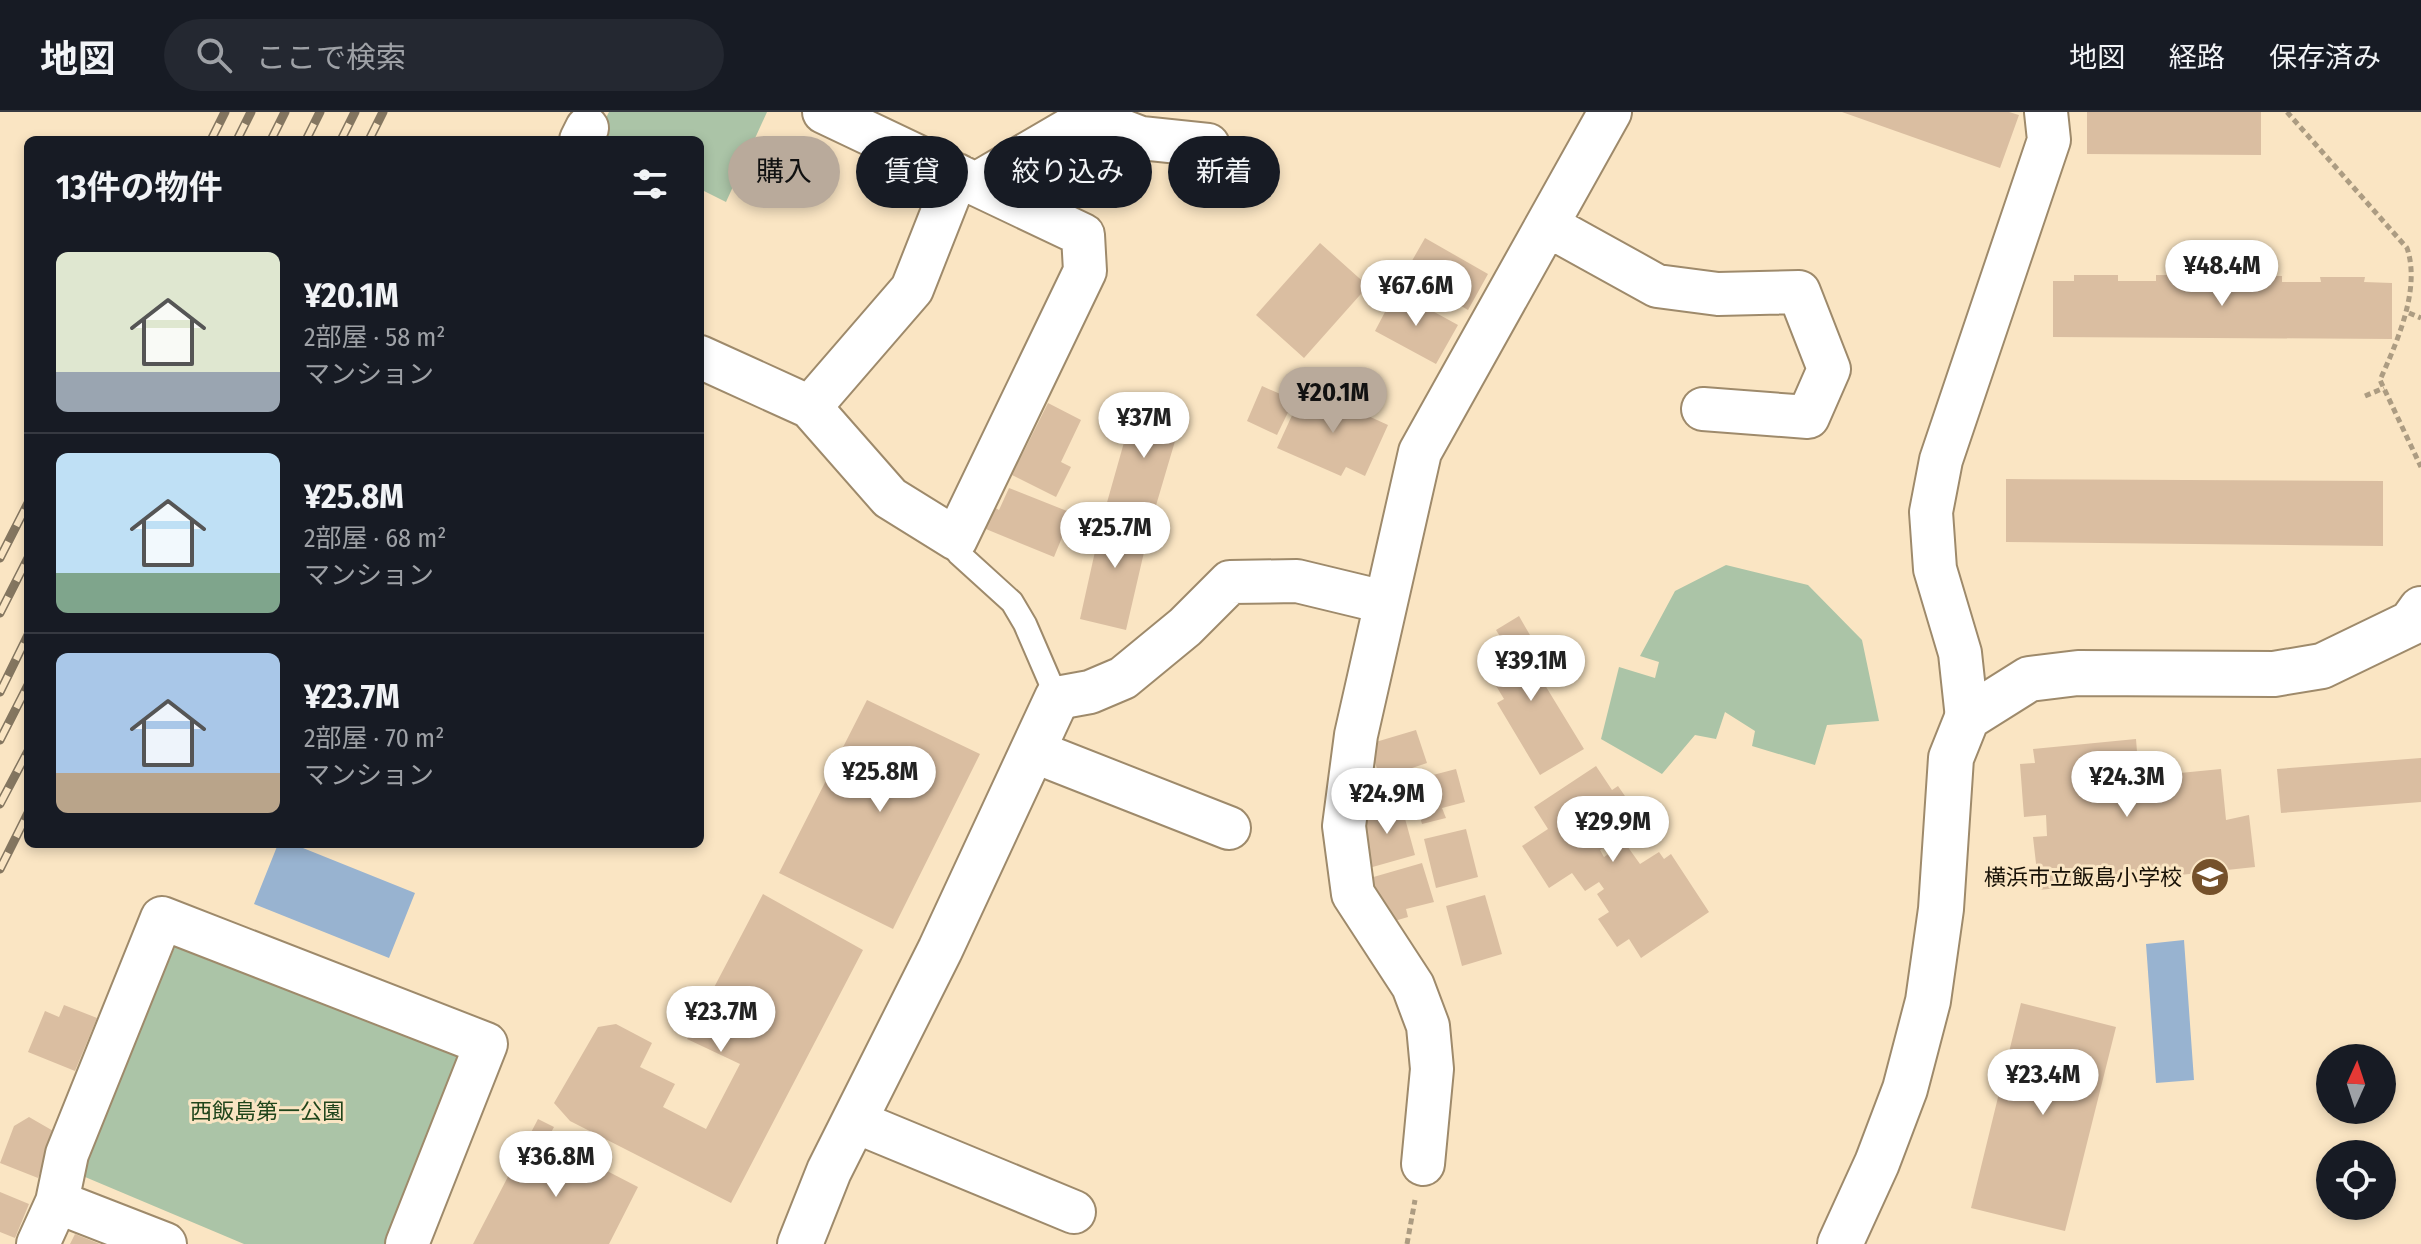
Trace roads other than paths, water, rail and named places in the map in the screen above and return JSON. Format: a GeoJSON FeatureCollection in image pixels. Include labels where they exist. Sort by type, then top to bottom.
{"type":"FeatureCollection","features":[{"type":"Feature","properties":{"kind":"street"},"geometry":{"type":"LineString","coordinates":[[824,112],[874,136]]}},
{"type":"Feature","properties":{"kind":"street"},"geometry":{"type":"LineString","coordinates":[[1423,1164],[1432,1069],[1428,1026],[1413,986],[1353,894],[1344,826],[1356,735],[1420,452],[1610,112]]}},
{"type":"Feature","properties":{"kind":"street"},"geometry":{"type":"LineString","coordinates":[[1840,1244],[1877,1163],[1905,1089],[1928,1001],[1941,909],[1951,758],[1967,718],[1960,653],[1935,569],[1931,512],[1941,460],[2049,140],[2046,112]]}},
{"type":"Feature","properties":{"kind":"street"},"geometry":{"type":"LineString","coordinates":[[968,179],[1089,118],[1141,138],[1168,141]]}},
{"type":"Feature","properties":{"kind":"street"},"geometry":{"type":"LineString","coordinates":[[704,359],[810,407],[890,498],[956,539],[1085,271],[1083,235],[968,180]]}},
{"type":"Feature","properties":{"kind":"street"},"geometry":{"type":"LineString","coordinates":[[810,407],[912,289],[953,208]]}},
{"type":"Feature","properties":{"kind":"street"},"geometry":{"type":"LineString","coordinates":[[1547,225],[1657,286],[1718,294],[1799,292],[1829,369],[1808,417],[1703,409]]}},
{"type":"Feature","properties":{"kind":"street"},"geometry":{"type":"LineString","coordinates":[[800,1244],[829,1171],[940,950],[1057,698],[1090,692],[1123,678],[1185,627],[1230,582],[1297,581],[1384,602]]}},
{"type":"Feature","properties":{"kind":"street"},"geometry":{"type":"LineString","coordinates":[[1967,718],[2029,679],[2078,673],[2274,674],[2322,666],[2411,623],[2421,609]]}},
{"type":"Feature","properties":{"kind":"street"},"geometry":{"type":"LineString","coordinates":[[1033,751],[1229,828]]}},
{"type":"Feature","properties":{"kind":"street"},"geometry":{"type":"LineString","coordinates":[[38,1244],[57,1202],[67,1154],[162,918],[486,1044],[407,1244]]}},
{"type":"Feature","properties":{"kind":"street"},"geometry":{"type":"LineString","coordinates":[[854,1121],[1074,1212]]}},
{"type":"Feature","properties":{"kind":"street"},"geometry":{"type":"LineString","coordinates":[[57,1202],[165,1244]]}},
{"type":"Feature","properties":{"kind":"lane"},"geometry":{"type":"LineString","coordinates":[[956,539],[958,553],[1012,602],[1025,624],[1057,698]]}},
{"type":"Feature","properties":{"kind":"water"},"geometry":{"type":"Polygon","coordinates":[[[276,848],[303,848],[415,893],[389,958],[254,904],[276,848]]]}},
{"type":"Feature","properties":{"kind":"water"},"geometry":{"type":"Polygon","coordinates":[[[2184,940],[2194,1080],[2156,1083],[2146,944],[2184,940]]]}},
{"type":"Feature","properties":{"kind":"railway"},"geometry":{"type":"LineString","coordinates":[[213,136],[225,112]]}},
{"type":"Feature","properties":{"kind":"railway"},"geometry":{"type":"LineString","coordinates":[[239,136],[251,112]]}},
{"type":"Feature","properties":{"kind":"railway"},"geometry":{"type":"LineString","coordinates":[[273,136],[285,112]]}},
{"type":"Feature","properties":{"kind":"railway"},"geometry":{"type":"LineString","coordinates":[[308,136],[320,112]]}},
{"type":"Feature","properties":{"kind":"railway"},"geometry":{"type":"LineString","coordinates":[[343,136],[355,112]]}},
{"type":"Feature","properties":{"kind":"railway"},"geometry":{"type":"LineString","coordinates":[[371,136],[383,112]]}},
{"type":"Feature","properties":{"kind":"railway"},"geometry":{"type":"LineString","coordinates":[[0,558],[24,511]]}},
{"type":"Feature","properties":{"kind":"railway"},"geometry":{"type":"LineString","coordinates":[[0,613],[24,566]]}},
{"type":"Feature","properties":{"kind":"railway"},"geometry":{"type":"LineString","coordinates":[[0,692],[24,643]]}},
{"type":"Feature","properties":{"kind":"railway"},"geometry":{"type":"LineString","coordinates":[[0,740],[24,693]]}},
{"type":"Feature","properties":{"kind":"railway"},"geometry":{"type":"LineString","coordinates":[[0,804],[24,759]]}},
{"type":"Feature","properties":{"kind":"railway"},"geometry":{"type":"LineString","coordinates":[[0,869],[24,821]]}},
{"type":"Feature","properties":{"kind":"place","name":"横浜市立飯島小学校"},"geometry":{"type":"Point","coordinates":[2210,877]}},
{"type":"Feature","properties":{"kind":"park label","name":"西飯島第一公園"},"geometry":{"type":"Point","coordinates":[267,1111]}}]}
